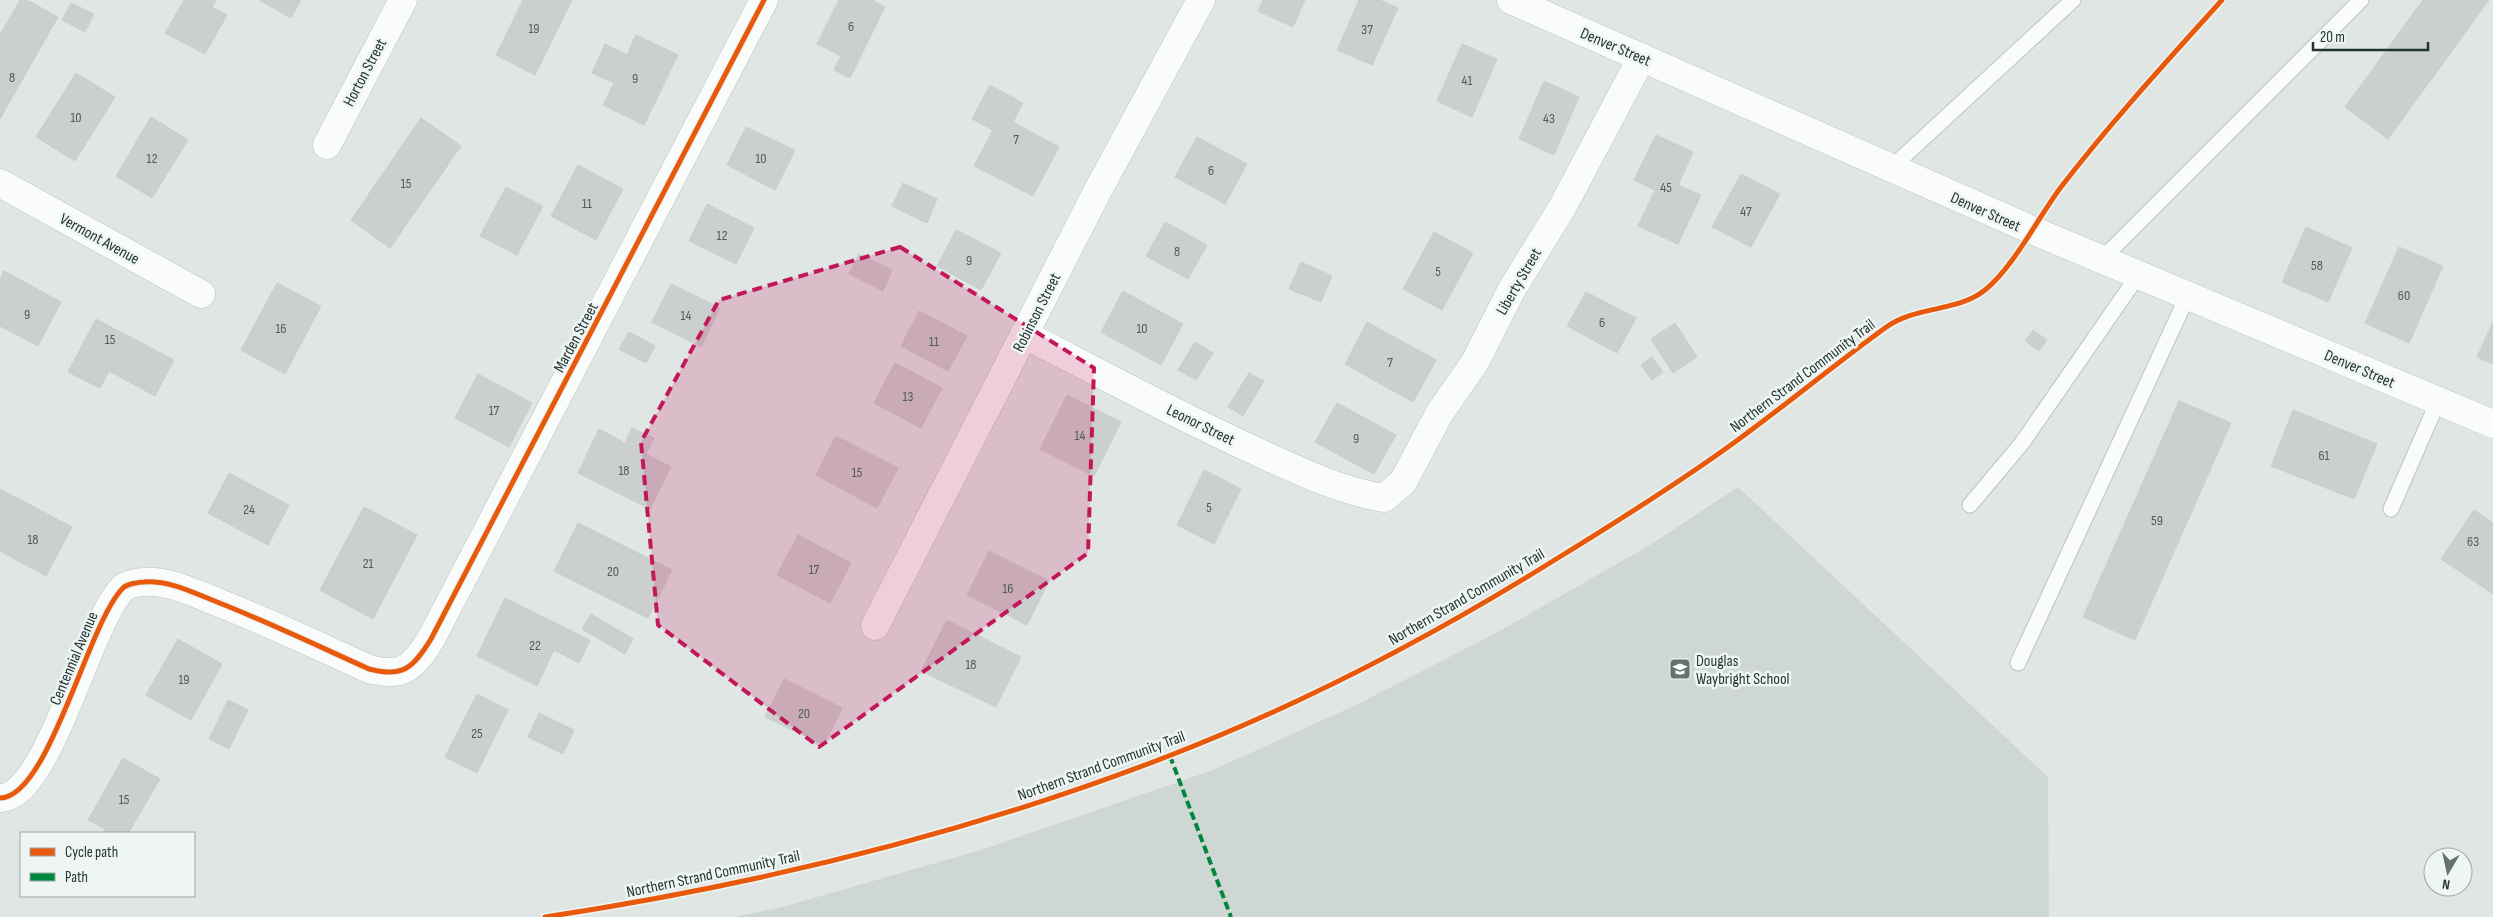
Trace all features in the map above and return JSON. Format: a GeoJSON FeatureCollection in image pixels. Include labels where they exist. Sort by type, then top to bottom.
{"type":"FeatureCollection","features":[{"type":"Feature","properties":{"kind":"street","name":"Horton Street"},"geometry":{"type":"LineString","coordinates":[[327,145],[402,0]]}},
{"type":"Feature","properties":{"kind":"street","name":"Marden Street"},"geometry":{"type":"LineString","coordinates":[[394,673],[406,669],[420,658],[432,639],[764,0]]}},
{"type":"Feature","properties":{"kind":"street","name":"Robinson Street"},"geometry":{"type":"LineString","coordinates":[[875,626],[1097,192],[1201,0]]}},
{"type":"Feature","properties":{"kind":"street","name":"Denver Street"},"geometry":{"type":"LineString","coordinates":[[1511,0],[1642,56],[1890,169],[2493,424]]}},
{"type":"Feature","properties":{"kind":"street","name":"Liberty Street"},"geometry":{"type":"LineString","coordinates":[[1384,498],[1403,482],[1439,414],[1475,362],[1512,289],[1562,206],[1642,56]]}},
{"type":"Feature","properties":{"kind":"street","name":"Vermont Avenue"},"geometry":{"type":"LineString","coordinates":[[0,183],[201,294]]}},
{"type":"Feature","properties":{"kind":"street","name":"Leonor Street"},"geometry":{"type":"LineString","coordinates":[[1024,334],[1202,426],[1313,477],[1356,493],[1384,498]]}},
{"type":"Feature","properties":{"kind":"street","name":"Centennial Avenue"},"geometry":{"type":"LineString","coordinates":[[0,798],[4,798],[23,786],[40,762],[109,605],[125,586],[144,582],[167,583],[248,614],[368,669],[388,674],[394,673]]}},
{"type":"Feature","properties":{"kind":"lane"},"geometry":{"type":"LineString","coordinates":[[1890,169],[2073,0]]}},
{"type":"Feature","properties":{"kind":"lane"},"geometry":{"type":"LineString","coordinates":[[2102,259],[2361,0]]}},
{"type":"Feature","properties":{"kind":"lane"},"geometry":{"type":"LineString","coordinates":[[1970,505],[2022,443],[2139,274]]}},
{"type":"Feature","properties":{"kind":"lane"},"geometry":{"type":"LineString","coordinates":[[2018,663],[2188,295]]}},
{"type":"Feature","properties":{"kind":"lane"},"geometry":{"type":"LineString","coordinates":[[2391,509],[2438,401]]}},
{"type":"Feature","properties":{"kind":"highlighted area"},"geometry":{"type":"Polygon","coordinates":[[[900,247],[1094,368],[1088,553],[819,747],[658,625],[641,442],[719,300],[900,247]]]}},
{"type":"Feature","properties":{"kind":"shaded area","name":"Douglas Waybright School"},"geometry":{"type":"Polygon","coordinates":[[[1738,487],[2048,777],[2049,917],[733,917],[782,907],[981,850],[1213,770],[1356,705],[1498,632],[1650,545],[1738,487]]]}},
{"type":"Feature","properties":{"kind":"building"},"geometry":{"type":"Polygon","coordinates":[[[20,0],[27,0],[58,17],[0,119],[0,35],[20,0]]]}},
{"type":"Feature","properties":{"kind":"building"},"geometry":{"type":"Polygon","coordinates":[[[184,0],[216,1],[212,7],[227,15],[205,54],[165,33],[184,0]]]}},
{"type":"Feature","properties":{"kind":"building"},"geometry":{"type":"Polygon","coordinates":[[[259,0],[301,0],[291,18],[259,0]]]}},
{"type":"Feature","properties":{"kind":"building"},"geometry":{"type":"Polygon","coordinates":[[[523,0],[572,0],[535,75],[496,55],[523,0]]]}},
{"type":"Feature","properties":{"kind":"building"},"geometry":{"type":"Polygon","coordinates":[[[839,0],[872,0],[885,7],[850,78],[834,70],[841,56],[817,44],[839,0]]]}},
{"type":"Feature","properties":{"kind":"building"},"geometry":{"type":"Polygon","coordinates":[[[1263,0],[1305,0],[1293,27],[1258,11],[1263,0]]]}},
{"type":"Feature","properties":{"kind":"building"},"geometry":{"type":"Polygon","coordinates":[[[1359,0],[1380,0],[1398,8],[1372,65],[1337,50],[1359,0]]]}},
{"type":"Feature","properties":{"kind":"building"},"geometry":{"type":"Polygon","coordinates":[[[2423,0],[2489,0],[2388,139],[2345,107],[2423,0]]]}},
{"type":"Feature","properties":{"kind":"building"},"geometry":{"type":"Polygon","coordinates":[[[71,3],[94,14],[85,32],[62,20],[71,3]]]}},
{"type":"Feature","properties":{"kind":"building"},"geometry":{"type":"Polygon","coordinates":[[[636,35],[678,55],[644,125],[603,105],[614,83],[592,73],[605,44],[627,55],[636,35]]]}},
{"type":"Feature","properties":{"kind":"building"},"geometry":{"type":"Polygon","coordinates":[[[1462,44],[1497,59],[1472,117],[1437,101],[1462,44]]]}},
{"type":"Feature","properties":{"kind":"building"},"geometry":{"type":"Polygon","coordinates":[[[76,73],[115,97],[75,161],[36,137],[76,73]]]}},
{"type":"Feature","properties":{"kind":"building"},"geometry":{"type":"Polygon","coordinates":[[[1544,81],[1579,97],[1554,155],[1519,139],[1544,81]]]}},
{"type":"Feature","properties":{"kind":"building"},"geometry":{"type":"Polygon","coordinates":[[[990,85],[1023,103],[1013,122],[1059,147],[1033,196],[974,166],[993,130],[972,119],[990,85]]]}},
{"type":"Feature","properties":{"kind":"building"},"geometry":{"type":"Polygon","coordinates":[[[151,117],[188,140],[152,198],[116,176],[151,117]]]}},
{"type":"Feature","properties":{"kind":"building"},"geometry":{"type":"Polygon","coordinates":[[[421,118],[461,146],[390,248],[351,220],[421,118]]]}},
{"type":"Feature","properties":{"kind":"building"},"geometry":{"type":"Polygon","coordinates":[[[746,127],[795,150],[775,190],[727,165],[746,127]]]}},
{"type":"Feature","properties":{"kind":"building"},"geometry":{"type":"Polygon","coordinates":[[[1656,135],[1693,152],[1678,185],[1701,195],[1678,244],[1638,226],[1655,190],[1634,180],[1656,135]]]}},
{"type":"Feature","properties":{"kind":"building"},"geometry":{"type":"Polygon","coordinates":[[[1197,137],[1247,164],[1225,204],[1175,177],[1197,137]]]}},
{"type":"Feature","properties":{"kind":"building"},"geometry":{"type":"Polygon","coordinates":[[[578,165],[623,189],[596,240],[551,216],[578,165]]]}},
{"type":"Feature","properties":{"kind":"building"},"geometry":{"type":"Polygon","coordinates":[[[1741,174],[1780,194],[1751,247],[1712,227],[1741,174]]]}},
{"type":"Feature","properties":{"kind":"building"},"geometry":{"type":"Polygon","coordinates":[[[903,183],[937,199],[927,223],[892,206],[903,183]]]}},
{"type":"Feature","properties":{"kind":"building"},"geometry":{"type":"Polygon","coordinates":[[[506,187],[543,206],[517,255],[480,236],[506,187]]]}},
{"type":"Feature","properties":{"kind":"building"},"geometry":{"type":"Polygon","coordinates":[[[707,204],[754,228],[736,264],[689,241],[707,204]]]}},
{"type":"Feature","properties":{"kind":"building"},"geometry":{"type":"Polygon","coordinates":[[[1165,222],[1207,245],[1188,279],[1146,256],[1165,222]]]}},
{"type":"Feature","properties":{"kind":"building"},"geometry":{"type":"Polygon","coordinates":[[[2306,227],[2352,248],[2328,302],[2282,282],[2306,227]]]}},
{"type":"Feature","properties":{"kind":"building"},"geometry":{"type":"Polygon","coordinates":[[[956,230],[1001,253],[981,290],[937,266],[956,230]]]}},
{"type":"Feature","properties":{"kind":"building"},"geometry":{"type":"Polygon","coordinates":[[[1434,232],[1473,253],[1442,310],[1403,289],[1434,232]]]}},
{"type":"Feature","properties":{"kind":"building"},"geometry":{"type":"Polygon","coordinates":[[[2399,247],[2443,266],[2409,343],[2365,323],[2399,247]]]}},
{"type":"Feature","properties":{"kind":"building"},"geometry":{"type":"Polygon","coordinates":[[[859,254],[892,270],[883,291],[849,274],[859,254]]]}},
{"type":"Feature","properties":{"kind":"building"},"geometry":{"type":"Polygon","coordinates":[[[1301,262],[1332,276],[1321,302],[1289,289],[1301,262]]]}},
{"type":"Feature","properties":{"kind":"building"},"geometry":{"type":"Polygon","coordinates":[[[4,271],[61,302],[38,346],[0,326],[0,280],[4,271]]]}},
{"type":"Feature","properties":{"kind":"building"},"geometry":{"type":"Polygon","coordinates":[[[277,283],[321,306],[285,374],[241,350],[277,283]]]}},
{"type":"Feature","properties":{"kind":"building"},"geometry":{"type":"Polygon","coordinates":[[[671,284],[720,308],[701,347],[652,322],[671,284]]]}},
{"type":"Feature","properties":{"kind":"building"},"geometry":{"type":"Polygon","coordinates":[[[1123,291],[1183,324],[1161,365],[1101,332],[1123,291]]]}},
{"type":"Feature","properties":{"kind":"building"},"geometry":{"type":"Polygon","coordinates":[[[1586,292],[1636,318],[1617,353],[1567,326],[1586,292]]]}},
{"type":"Feature","properties":{"kind":"building"},"geometry":{"type":"Polygon","coordinates":[[[919,311],[967,336],[948,371],[901,346],[919,311]]]}},
{"type":"Feature","properties":{"kind":"building"},"geometry":{"type":"Polygon","coordinates":[[[96,319],[174,360],[155,396],[109,371],[100,388],[68,372],[96,319]]]}},
{"type":"Feature","properties":{"kind":"building"},"geometry":{"type":"Polygon","coordinates":[[[1367,322],[1436,360],[1413,402],[1345,364],[1367,322]]]}},
{"type":"Feature","properties":{"kind":"building"},"geometry":{"type":"Polygon","coordinates":[[[2493,322],[2493,364],[2477,357],[2493,322]]]}},
{"type":"Feature","properties":{"kind":"building"},"geometry":{"type":"Polygon","coordinates":[[[1675,323],[1697,357],[1673,373],[1651,339],[1675,323]]]}},
{"type":"Feature","properties":{"kind":"building"},"geometry":{"type":"Polygon","coordinates":[[[2033,330],[2047,340],[2039,351],[2025,341],[2033,330]]]}},
{"type":"Feature","properties":{"kind":"building"},"geometry":{"type":"Polygon","coordinates":[[[629,332],[655,346],[646,363],[619,349],[629,332]]]}},
{"type":"Feature","properties":{"kind":"building"},"geometry":{"type":"Polygon","coordinates":[[[1195,342],[1213,353],[1196,380],[1178,370],[1195,342]]]}},
{"type":"Feature","properties":{"kind":"building"},"geometry":{"type":"Polygon","coordinates":[[[1652,357],[1663,372],[1652,380],[1641,365],[1652,357]]]}},
{"type":"Feature","properties":{"kind":"building"},"geometry":{"type":"Polygon","coordinates":[[[895,363],[942,388],[921,428],[874,403],[895,363]]]}},
{"type":"Feature","properties":{"kind":"building"},"geometry":{"type":"Polygon","coordinates":[[[1249,373],[1264,381],[1243,416],[1228,407],[1249,373]]]}},
{"type":"Feature","properties":{"kind":"building"},"geometry":{"type":"Polygon","coordinates":[[[478,374],[532,403],[509,447],[455,418],[478,374]]]}},
{"type":"Feature","properties":{"kind":"building"},"geometry":{"type":"Polygon","coordinates":[[[1067,395],[1121,422],[1094,476],[1040,449],[1067,395]]]}},
{"type":"Feature","properties":{"kind":"building"},"geometry":{"type":"Polygon","coordinates":[[[2179,401],[2231,423],[2135,640],[2083,617],[2179,401]]]}},
{"type":"Feature","properties":{"kind":"building"},"geometry":{"type":"Polygon","coordinates":[[[1337,403],[1396,435],[1374,474],[1315,442],[1337,403]]]}},
{"type":"Feature","properties":{"kind":"building"},"geometry":{"type":"Polygon","coordinates":[[[2293,410],[2377,444],[2354,499],[2271,466],[2293,410]]]}},
{"type":"Feature","properties":{"kind":"building"},"geometry":{"type":"Polygon","coordinates":[[[632,428],[654,438],[646,454],[671,467],[650,509],[578,473],[599,429],[625,443],[632,428]]]}},
{"type":"Feature","properties":{"kind":"building"},"geometry":{"type":"Polygon","coordinates":[[[836,436],[898,468],[877,508],[816,475],[836,436]]]}},
{"type":"Feature","properties":{"kind":"building"},"geometry":{"type":"Polygon","coordinates":[[[1204,470],[1241,489],[1214,544],[1177,525],[1204,470]]]}},
{"type":"Feature","properties":{"kind":"building"},"geometry":{"type":"Polygon","coordinates":[[[229,473],[289,505],[268,545],[208,513],[229,473]]]}},
{"type":"Feature","properties":{"kind":"building"},"geometry":{"type":"Polygon","coordinates":[[[0,489],[72,527],[46,576],[0,551],[0,489]]]}},
{"type":"Feature","properties":{"kind":"building"},"geometry":{"type":"Polygon","coordinates":[[[364,507],[417,535],[373,619],[320,590],[364,507]]]}},
{"type":"Feature","properties":{"kind":"building"},"geometry":{"type":"Polygon","coordinates":[[[2474,510],[2493,523],[2493,594],[2441,559],[2474,510]]]}},
{"type":"Feature","properties":{"kind":"building"},"geometry":{"type":"Polygon","coordinates":[[[578,523],[672,570],[648,618],[554,571],[578,523]]]}},
{"type":"Feature","properties":{"kind":"building"},"geometry":{"type":"Polygon","coordinates":[[[798,535],[851,563],[830,603],[777,575],[798,535]]]}},
{"type":"Feature","properties":{"kind":"building"},"geometry":{"type":"Polygon","coordinates":[[[989,551],[1049,581],[1027,625],[967,595],[989,551]]]}},
{"type":"Feature","properties":{"kind":"building"},"geometry":{"type":"Polygon","coordinates":[[[505,598],[590,640],[579,663],[554,650],[537,686],[477,656],[505,598]]]}},
{"type":"Feature","properties":{"kind":"building"},"geometry":{"type":"Polygon","coordinates":[[[591,614],[633,639],[625,654],[582,629],[591,614]]]}},
{"type":"Feature","properties":{"kind":"building"},"geometry":{"type":"Polygon","coordinates":[[[947,620],[1021,657],[996,707],[921,671],[947,620]]]}},
{"type":"Feature","properties":{"kind":"building"},"geometry":{"type":"Polygon","coordinates":[[[178,639],[222,664],[191,720],[146,695],[178,639]]]}},
{"type":"Feature","properties":{"kind":"building"},"geometry":{"type":"Polygon","coordinates":[[[784,679],[842,708],[824,745],[765,717],[784,679]]]}},
{"type":"Feature","properties":{"kind":"building"},"geometry":{"type":"Polygon","coordinates":[[[477,694],[508,710],[477,773],[445,757],[477,694]]]}},
{"type":"Feature","properties":{"kind":"building"},"geometry":{"type":"Polygon","coordinates":[[[228,700],[248,710],[229,749],[209,739],[228,700]]]}},
{"type":"Feature","properties":{"kind":"building"},"geometry":{"type":"Polygon","coordinates":[[[539,713],[574,730],[563,754],[528,737],[539,713]]]}},
{"type":"Feature","properties":{"kind":"building"},"geometry":{"type":"Polygon","coordinates":[[[123,758],[160,779],[129,832],[104,832],[105,829],[88,820],[123,758]]]}},
{"type":"Feature","properties":{"kind":"marked path"},"geometry":{"type":"LineString","coordinates":[[1170,756],[1231,917]]}},
{"type":"Feature","properties":{"kind":"cycle path"},"geometry":{"type":"LineString","coordinates":[[0,798],[18,790],[35,770],[51,741],[96,635],[110,607],[123,588],[130,584],[153,582],[181,588],[255,618],[369,669],[390,672],[399,671],[412,664],[431,639],[764,0]]}},
{"type":"Feature","properties":{"kind":"cycle path","name":"Northern Strand Community Trail"},"geometry":{"type":"LineString","coordinates":[[545,917],[624,904],[782,873],[938,833],[1015,810],[1091,785],[1216,737],[1316,692],[1413,643],[1507,589],[1713,458],[1885,328],[1910,316],[1961,302],[1985,290],[2006,269],[2061,187],[2100,139],[2222,0]]}},
{"type":"Feature","properties":{"kind":"place","name":"Douglas Waybright School"},"geometry":{"type":"Point","coordinates":[1680,669]}}]}
